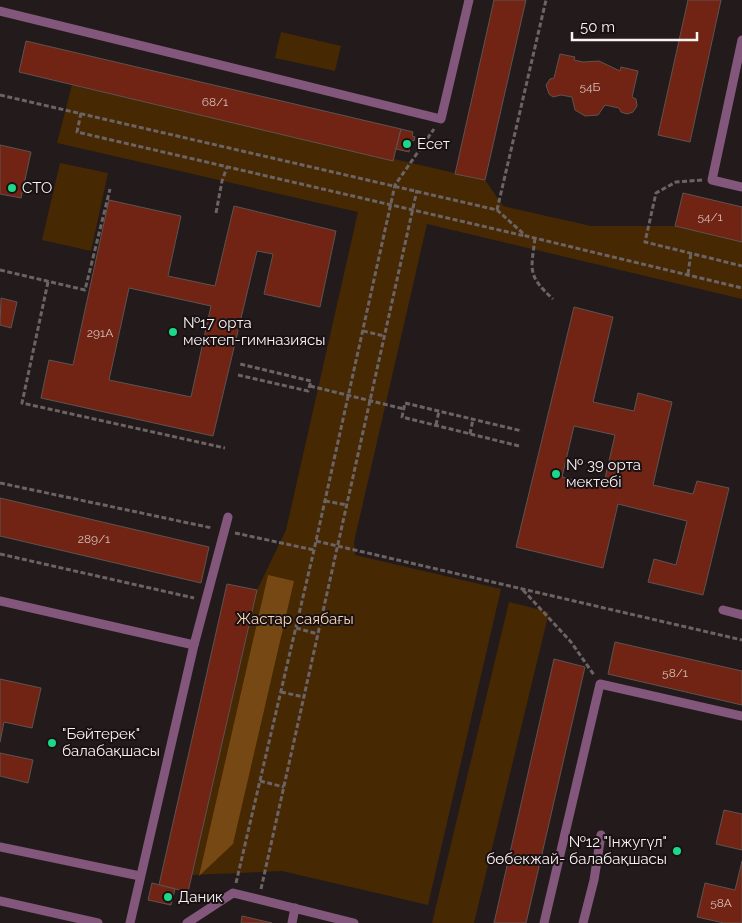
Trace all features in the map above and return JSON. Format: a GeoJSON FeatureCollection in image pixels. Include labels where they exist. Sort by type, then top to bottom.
{"type":"FeatureCollection","features":[{"type":"Feature","properties":{"kind":"lane"},"geometry":{"type":"LineString","coordinates":[[0,12],[441,118],[469,0]]}},
{"type":"Feature","properties":{"kind":"lane"},"geometry":{"type":"LineString","coordinates":[[742,40],[712,180],[742,187]]}},
{"type":"Feature","properties":{"kind":"lane"},"geometry":{"type":"LineString","coordinates":[[130,923],[194,645],[228,517]]}},
{"type":"Feature","properties":{"kind":"lane"},"geometry":{"type":"LineString","coordinates":[[0,601],[194,645]]}},
{"type":"Feature","properties":{"kind":"lane"},"geometry":{"type":"LineString","coordinates":[[723,610],[742,615]]}},
{"type":"Feature","properties":{"kind":"lane"},"geometry":{"type":"LineString","coordinates":[[544,923],[600,684],[742,716]]}},
{"type":"Feature","properties":{"kind":"lane"},"geometry":{"type":"LineString","coordinates":[[583,923],[601,835]]}},
{"type":"Feature","properties":{"kind":"lane"},"geometry":{"type":"LineString","coordinates":[[0,847],[140,876]]}},
{"type":"Feature","properties":{"kind":"lane"},"geometry":{"type":"LineString","coordinates":[[187,923],[233,893],[354,923]]}},
{"type":"Feature","properties":{"kind":"lane"},"geometry":{"type":"LineString","coordinates":[[0,901],[98,923]]}},
{"type":"Feature","properties":{"kind":"lane"},"geometry":{"type":"LineString","coordinates":[[292,923],[294,908]]}},
{"type":"Feature","properties":{"kind":"path"},"geometry":{"type":"LineString","coordinates":[[497,210],[546,0]]}},
{"type":"Feature","properties":{"kind":"path"},"geometry":{"type":"LineString","coordinates":[[0,95],[396,185],[497,210],[526,236]]}},
{"type":"Feature","properties":{"kind":"path"},"geometry":{"type":"LineString","coordinates":[[81,113],[78,132],[742,288]]}},
{"type":"Feature","properties":{"kind":"path"},"geometry":{"type":"LineString","coordinates":[[233,893],[314,550],[396,185],[441,118]]}},
{"type":"Feature","properties":{"kind":"path"},"geometry":{"type":"LineString","coordinates":[[216,213],[222,181],[227,167]]}},
{"type":"Feature","properties":{"kind":"path"},"geometry":{"type":"LineString","coordinates":[[712,180],[676,182],[656,193],[645,242],[742,266]]}},
{"type":"Feature","properties":{"kind":"path"},"geometry":{"type":"LineString","coordinates":[[0,270],[85,290],[110,189]]}},
{"type":"Feature","properties":{"kind":"path"},"geometry":{"type":"LineString","coordinates":[[259,899],[417,190]]}},
{"type":"Feature","properties":{"kind":"path"},"geometry":{"type":"LineString","coordinates":[[534,238],[531,272],[537,284],[552,299]]}},
{"type":"Feature","properties":{"kind":"path"},"geometry":{"type":"LineString","coordinates":[[688,274],[692,254]]}},
{"type":"Feature","properties":{"kind":"path"},"geometry":{"type":"LineString","coordinates":[[48,282],[22,403],[225,448]]}},
{"type":"Feature","properties":{"kind":"path"},"geometry":{"type":"LineString","coordinates":[[363,331],[384,336]]}},
{"type":"Feature","properties":{"kind":"path"},"geometry":{"type":"LineString","coordinates":[[238,375],[308,391],[310,386],[311,380],[240,364]]}},
{"type":"Feature","properties":{"kind":"path"},"geometry":{"type":"LineString","coordinates":[[310,386],[404,409]]}},
{"type":"Feature","properties":{"kind":"path"},"geometry":{"type":"LineString","coordinates":[[519,446],[402,417],[405,403],[522,430]]}},
{"type":"Feature","properties":{"kind":"path"},"geometry":{"type":"LineString","coordinates":[[436,426],[439,411]]}},
{"type":"Feature","properties":{"kind":"path"},"geometry":{"type":"LineString","coordinates":[[470,434],[473,419]]}},
{"type":"Feature","properties":{"kind":"path"},"geometry":{"type":"LineString","coordinates":[[0,483],[314,550]]}},
{"type":"Feature","properties":{"kind":"path"},"geometry":{"type":"LineString","coordinates":[[325,501],[347,505]]}},
{"type":"Feature","properties":{"kind":"path"},"geometry":{"type":"LineString","coordinates":[[316,541],[742,640]]}},
{"type":"Feature","properties":{"kind":"path"},"geometry":{"type":"LineString","coordinates":[[0,554],[205,601]]}},
{"type":"Feature","properties":{"kind":"path"},"geometry":{"type":"LineString","coordinates":[[522,589],[571,642],[600,684]]}},
{"type":"Feature","properties":{"kind":"path"},"geometry":{"type":"LineString","coordinates":[[296,628],[318,634]]}},
{"type":"Feature","properties":{"kind":"path"},"geometry":{"type":"LineString","coordinates":[[281,692],[304,697]]}},
{"type":"Feature","properties":{"kind":"path"},"geometry":{"type":"LineString","coordinates":[[260,781],[284,787]]}},
{"type":"Feature","properties":{"kind":"green space"},"geometry":{"type":"Polygon","coordinates":[[[281,32],[341,46],[335,71],[275,58],[281,32]]]}},
{"type":"Feature","properties":{"kind":"green space","name":"Жастар саябағы"},"geometry":{"type":"Polygon","coordinates":[[[72,85],[485,180],[503,206],[591,226],[675,226],[742,242],[742,299],[427,224],[354,542],[355,555],[501,589],[428,905],[282,871],[192,875],[257,590],[286,530],[358,212],[57,143],[72,85]]]}},
{"type":"Feature","properties":{"kind":"green space"},"geometry":{"type":"Polygon","coordinates":[[[60,163],[108,173],[91,251],[42,240],[60,163]]]}},
{"type":"Feature","properties":{"kind":"green space"},"geometry":{"type":"Polygon","coordinates":[[[509,602],[549,612],[474,923],[432,923],[509,602]]]}},
{"type":"Feature","properties":{"kind":"shaded area"},"geometry":{"type":"Polygon","coordinates":[[[268,575],[294,581],[233,844],[199,876],[268,575]]]}},
{"type":"Feature","properties":{"kind":"building"},"geometry":{"type":"Polygon","coordinates":[[[494,0],[526,0],[485,180],[455,174],[494,0]]]}},
{"type":"Feature","properties":{"kind":"building"},"geometry":{"type":"Polygon","coordinates":[[[688,0],[721,0],[690,142],[658,135],[688,0]]]}},
{"type":"Feature","properties":{"kind":"building"},"geometry":{"type":"Polygon","coordinates":[[[26,41],[401,129],[393,161],[19,72],[26,41]]]}},
{"type":"Feature","properties":{"kind":"building"},"geometry":{"type":"Polygon","coordinates":[[[560,54],[575,57],[574,60],[583,62],[599,61],[620,71],[621,67],[638,71],[632,97],[636,99],[637,106],[633,112],[627,114],[621,112],[619,108],[605,105],[598,115],[585,116],[575,110],[572,97],[561,95],[553,97],[549,94],[546,85],[550,79],[554,78],[560,54]]]}},
{"type":"Feature","properties":{"kind":"building"},"geometry":{"type":"Polygon","coordinates":[[[401,129],[413,132],[412,136],[415,137],[414,141],[411,140],[409,152],[396,149],[401,129]]]}},
{"type":"Feature","properties":{"kind":"building"},"geometry":{"type":"Polygon","coordinates":[[[0,145],[31,152],[21,198],[0,194],[0,145]]]}},
{"type":"Feature","properties":{"kind":"building"},"geometry":{"type":"Polygon","coordinates":[[[683,193],[742,207],[742,242],[675,226],[683,193]]]}},
{"type":"Feature","properties":{"kind":"building"},"geometry":{"type":"Polygon","coordinates":[[[109,200],[181,216],[168,276],[215,286],[234,206],[336,231],[320,307],[264,294],[273,254],[257,251],[213,436],[41,398],[49,360],[73,365],[109,200]],[[129,288],[109,380],[191,397],[211,306],[129,288]]]}},
{"type":"Feature","properties":{"kind":"building"},"geometry":{"type":"Polygon","coordinates":[[[1,298],[17,302],[11,328],[0,325],[1,298]]]}},
{"type":"Feature","properties":{"kind":"building"},"geometry":{"type":"Polygon","coordinates":[[[574,307],[613,317],[593,402],[634,411],[638,393],[672,402],[653,485],[693,494],[697,481],[729,488],[703,595],[648,582],[654,559],[676,565],[687,521],[618,504],[603,568],[516,547],[574,307]],[[574,426],[562,477],[603,487],[615,435],[574,426]]]}},
{"type":"Feature","properties":{"kind":"building"},"geometry":{"type":"Polygon","coordinates":[[[0,498],[209,547],[201,583],[0,536],[0,498]]]}},
{"type":"Feature","properties":{"kind":"building"},"geometry":{"type":"Polygon","coordinates":[[[227,584],[257,590],[188,892],[159,885],[227,584]]]}},
{"type":"Feature","properties":{"kind":"building"},"geometry":{"type":"Polygon","coordinates":[[[615,642],[742,671],[742,705],[608,674],[615,642]]]}},
{"type":"Feature","properties":{"kind":"building"},"geometry":{"type":"Polygon","coordinates":[[[554,659],[585,667],[526,923],[494,923],[554,659]]]}},
{"type":"Feature","properties":{"kind":"building"},"geometry":{"type":"Polygon","coordinates":[[[0,679],[41,688],[32,728],[4,722],[0,742],[0,679]]]}},
{"type":"Feature","properties":{"kind":"building"},"geometry":{"type":"Polygon","coordinates":[[[0,753],[33,760],[28,783],[0,776],[0,753]]]}},
{"type":"Feature","properties":{"kind":"building"},"geometry":{"type":"Polygon","coordinates":[[[724,810],[742,814],[742,850],[716,844],[724,810]]]}},
{"type":"Feature","properties":{"kind":"building"},"geometry":{"type":"Polygon","coordinates":[[[742,861],[742,923],[724,923],[697,917],[705,883],[735,890],[742,861]]]}},
{"type":"Feature","properties":{"kind":"building"},"geometry":{"type":"Polygon","coordinates":[[[152,883],[175,889],[171,905],[148,900],[152,883]]]}},
{"type":"Feature","properties":{"kind":"building"},"geometry":{"type":"Polygon","coordinates":[[[242,916],[259,920],[272,923],[241,923],[242,916]]]}},
{"type":"Feature","properties":{"kind":"place","name":"Есет"},"geometry":{"type":"Point","coordinates":[407,144]}},
{"type":"Feature","properties":{"kind":"place","name":"СТО"},"geometry":{"type":"Point","coordinates":[12,188]}},
{"type":"Feature","properties":{"kind":"place","name":"№17 орта мектеп-гимназиясы"},"geometry":{"type":"Point","coordinates":[173,332]}},
{"type":"Feature","properties":{"kind":"place","name":"№ 39 орта мектебі"},"geometry":{"type":"Point","coordinates":[556,474]}},
{"type":"Feature","properties":{"kind":"place","name":"\"Бәйтерек\" балабақшасы"},"geometry":{"type":"Point","coordinates":[52,743]}},
{"type":"Feature","properties":{"kind":"place","name":"№12 \"Інжугүл\" бөбекжай- балабақшасы"},"geometry":{"type":"Point","coordinates":[677,851]}},
{"type":"Feature","properties":{"kind":"place","name":"Даник"},"geometry":{"type":"Point","coordinates":[168,897]}}]}
